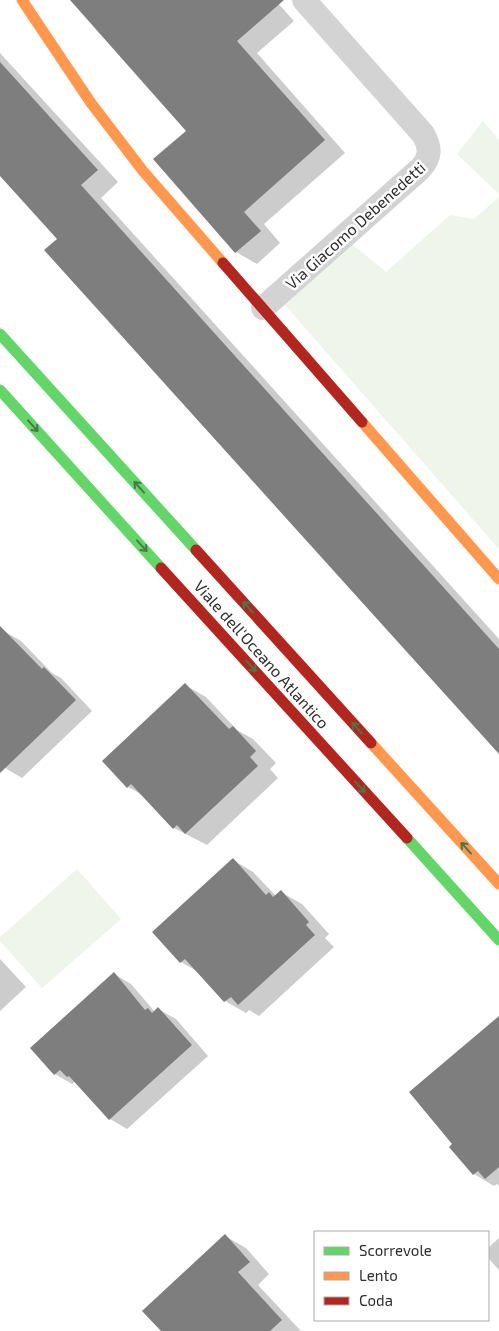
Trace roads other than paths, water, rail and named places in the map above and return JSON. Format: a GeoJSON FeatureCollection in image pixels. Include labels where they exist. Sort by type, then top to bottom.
{"type":"FeatureCollection","features":[{"type":"Feature","properties":{"kind":"main road"},"geometry":{"type":"LineString","coordinates":[[22,0],[91,103],[129,154],[173,207],[499,579]]}},
{"type":"Feature","properties":{"kind":"main road","name":"Viale dell'Oceano Atlantico"},"geometry":{"type":"LineString","coordinates":[[0,334],[499,884]]}},
{"type":"Feature","properties":{"kind":"main road","name":"Viale dell'Oceano Atlantico"},"geometry":{"type":"LineString","coordinates":[[0,390],[499,940]]}},
{"type":"Feature","properties":{"kind":"street","name":"Via Giacomo Debenedetti"},"geometry":{"type":"LineString","coordinates":[[263,308],[420,169],[429,157],[430,149],[423,134],[304,0]]}}]}
